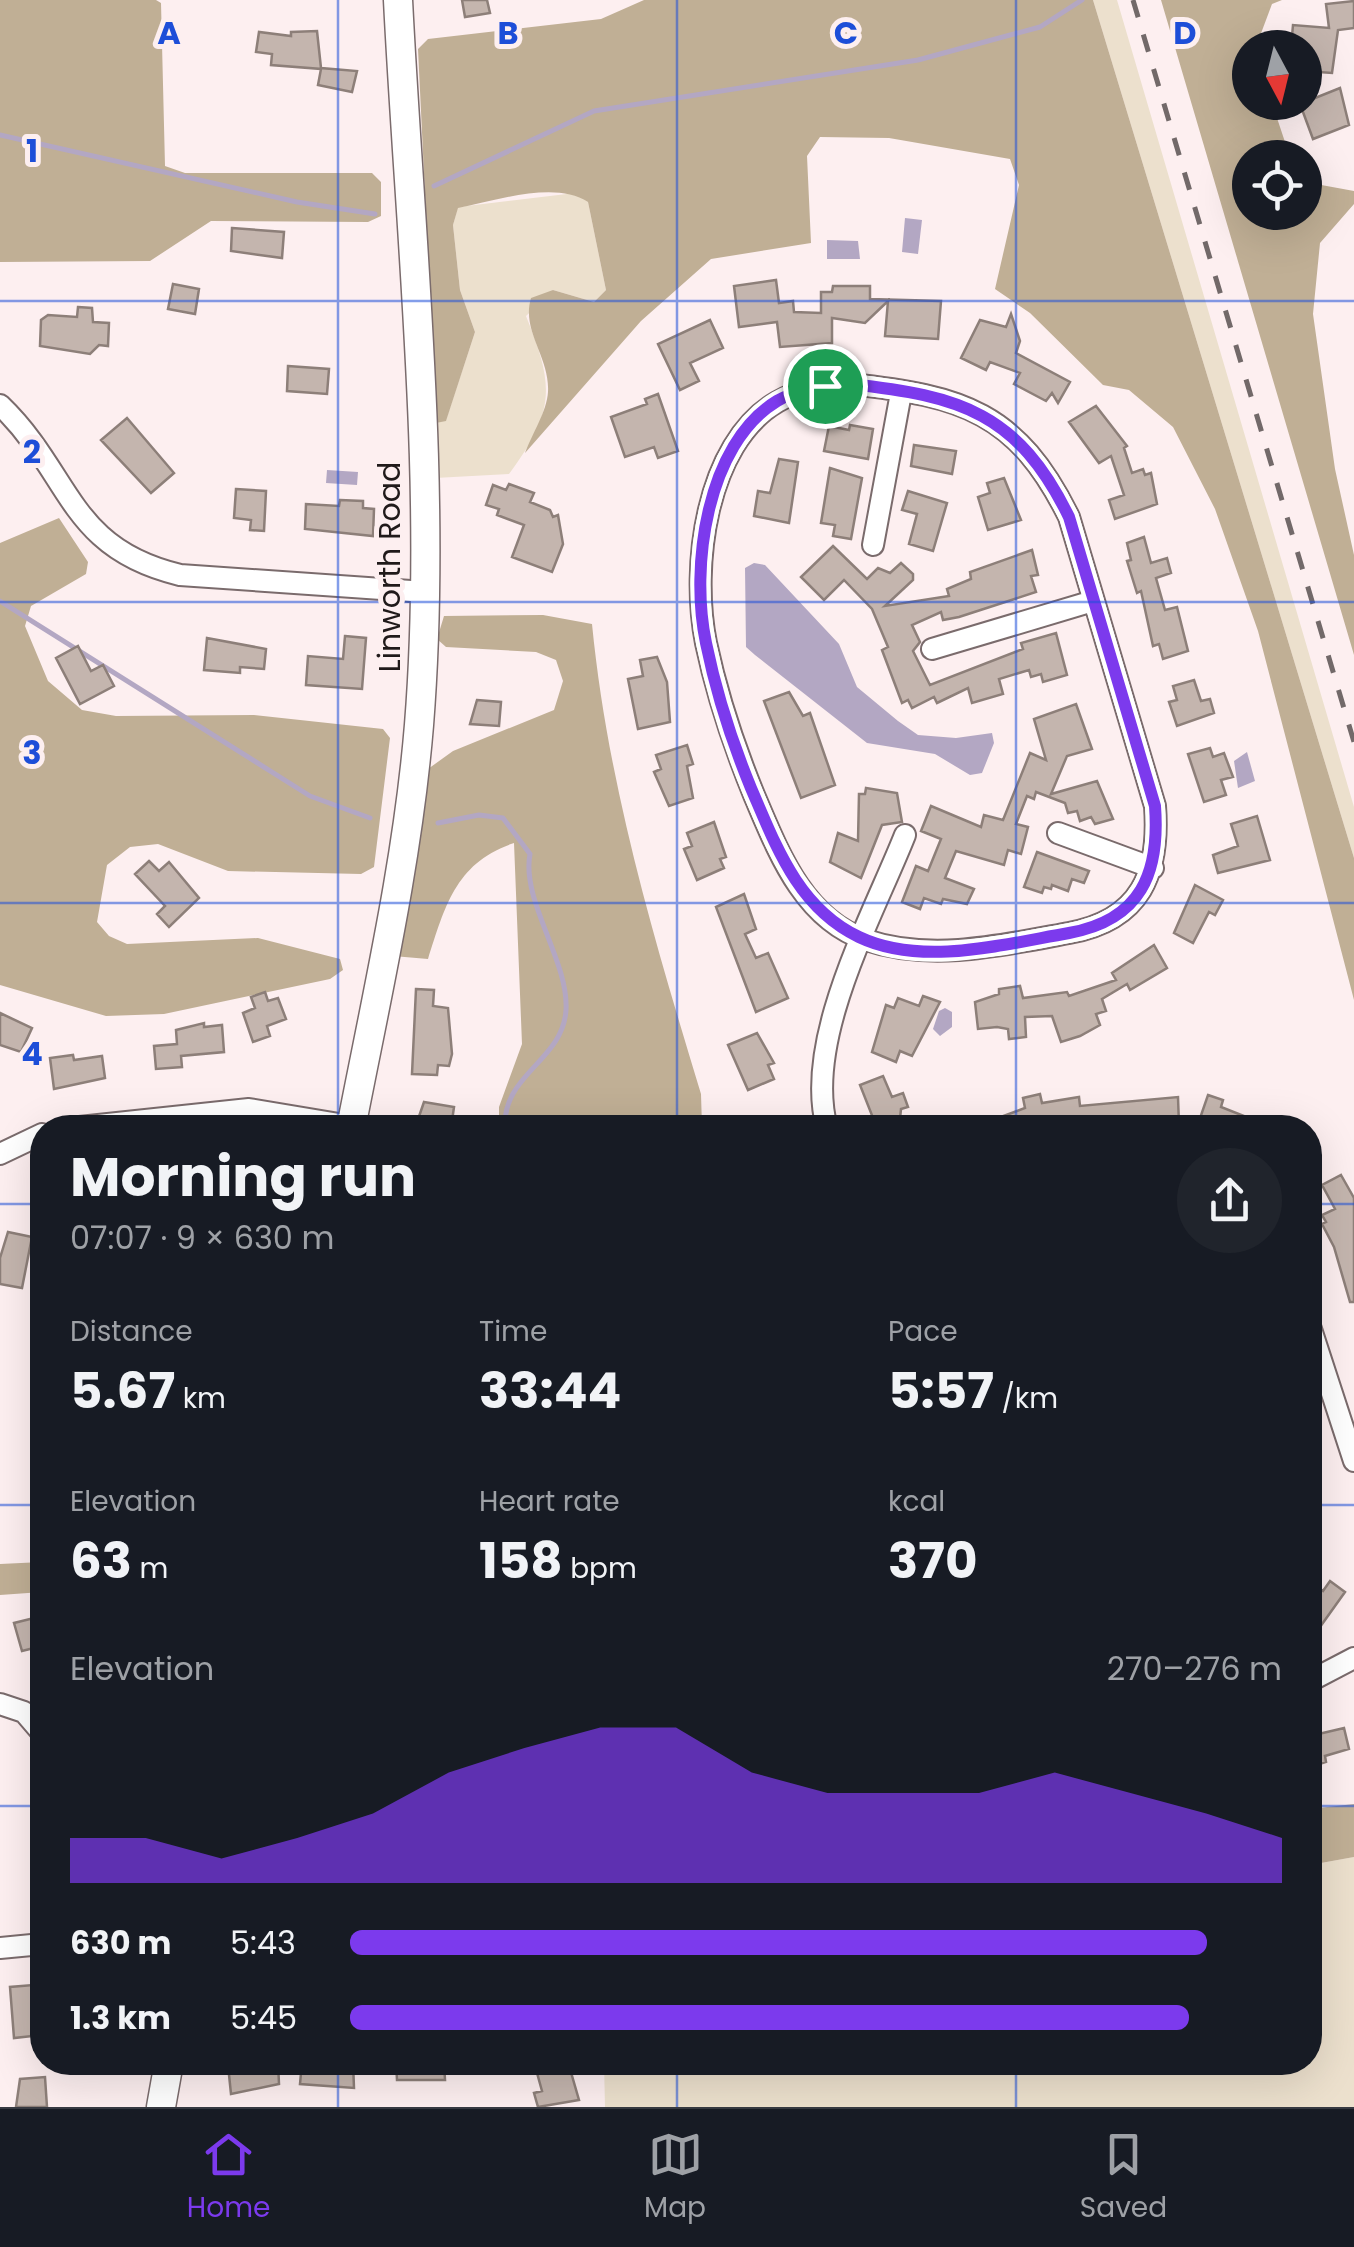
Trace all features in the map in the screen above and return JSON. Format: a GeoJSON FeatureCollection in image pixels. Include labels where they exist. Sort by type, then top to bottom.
{"type":"FeatureCollection","features":[{"type":"Feature","properties":{"kind":"main road","name":"Linworth Road"},"geometry":{"type":"LineString","coordinates":[[353,1115],[412,802],[424,592],[398,0]]}},
{"type":"Feature","properties":{"kind":"main road"},"geometry":{"type":"LineString","coordinates":[[161,2107],[167,2075]]}},
{"type":"Feature","properties":{"kind":"street"},"geometry":{"type":"LineString","coordinates":[[861,385],[901,393],[950,402],[992,419],[1025,444],[1048,473],[1069,517],[1155,806],[1158,843],[1152,868],[1122,912],[1073,932],[941,951],[902,949],[864,940],[841,928],[804,896],[779,854],[724,713],[705,639],[702,574],[720,470],[739,437],[759,414],[779,400],[825,386],[861,385]]}},
{"type":"Feature","properties":{"kind":"street"},"geometry":{"type":"LineString","coordinates":[[873,545],[901,393]]}},
{"type":"Feature","properties":{"kind":"street"},"geometry":{"type":"LineString","coordinates":[[0,405],[20,425],[92,530],[119,552],[149,568],[180,575],[424,592]]}},
{"type":"Feature","properties":{"kind":"street"},"geometry":{"type":"LineString","coordinates":[[932,649],[1092,600]]}},
{"type":"Feature","properties":{"kind":"street"},"geometry":{"type":"LineString","coordinates":[[1058,833],[1152,868]]}},
{"type":"Feature","properties":{"kind":"street"},"geometry":{"type":"LineString","coordinates":[[824,1115],[819,1074],[825,1038],[905,835]]}},
{"type":"Feature","properties":{"kind":"street"},"geometry":{"type":"LineString","coordinates":[[200,1115],[250,1110],[280,1115]]}},
{"type":"Feature","properties":{"kind":"street"},"geometry":{"type":"LineString","coordinates":[[0,1154],[30,1140]]}},
{"type":"Feature","properties":{"kind":"street"},"geometry":{"type":"LineString","coordinates":[[1322,1363],[1354,1462]]}},
{"type":"Feature","properties":{"kind":"street"},"geometry":{"type":"LineString","coordinates":[[1322,1675],[1354,1658]]}},
{"type":"Feature","properties":{"kind":"street"},"geometry":{"type":"LineString","coordinates":[[0,1704],[24,1712],[30,1719]]}},
{"type":"Feature","properties":{"kind":"street"},"geometry":{"type":"LineString","coordinates":[[0,1948],[30,1945]]}},
{"type":"Feature","properties":{"kind":"shaded area"},"geometry":{"type":"Polygon","coordinates":[[[0,0],[156,0],[161,3],[165,166],[185,173],[372,173],[381,182],[381,216],[368,222],[211,221],[150,261],[0,262],[0,0]]]}},
{"type":"Feature","properties":{"kind":"shaded area"},"geometry":{"type":"Polygon","coordinates":[[[644,0],[1093,0],[1354,858],[1354,1000],[1258,631],[1215,509],[1173,427],[1129,390],[1103,385],[1030,313],[995,289],[1019,185],[1010,159],[889,138],[820,137],[807,156],[811,243],[711,259],[641,321],[525,453],[548,392],[545,367],[530,322],[531,298],[553,290],[594,302],[606,290],[588,202],[542,192],[458,208],[453,225],[460,290],[475,332],[446,421],[436,423],[418,49],[428,39],[601,19],[644,0]]]}},
{"type":"Feature","properties":{"kind":"shaded area"},"geometry":{"type":"Polygon","coordinates":[[[1093,0],[1117,0],[1354,807],[1354,858],[1093,0]]]}},
{"type":"Feature","properties":{"kind":"shaded area"},"geometry":{"type":"Polygon","coordinates":[[[1161,0],[1282,0],[1272,4],[1262,30],[1232,30],[1232,120],[1278,120],[1284,140],[1232,140],[1232,230],[1322,230],[1322,185],[1354,191],[1354,204],[1320,243],[1313,314],[1335,469],[1354,555],[1354,655],[1161,0]]]}},
{"type":"Feature","properties":{"kind":"shaded area"},"geometry":{"type":"Polygon","coordinates":[[[575,193],[588,202],[606,290],[594,302],[553,290],[526,316],[542,361],[546,397],[535,432],[509,474],[435,478],[436,423],[446,420],[475,332],[460,290],[453,225],[458,207],[575,193]]]}},
{"type":"Feature","properties":{"kind":"shaded area"},"geometry":{"type":"Polygon","coordinates":[[[905,218],[922,220],[918,254],[902,252],[905,218]]]}},
{"type":"Feature","properties":{"kind":"shaded area"},"geometry":{"type":"Polygon","coordinates":[[[827,240],[858,241],[860,259],[827,259],[827,240]]]}},
{"type":"Feature","properties":{"kind":"shaded area"},"geometry":{"type":"Polygon","coordinates":[[[327,470],[358,472],[357,485],[326,483],[327,470]]]}},
{"type":"Feature","properties":{"kind":"shaded area"},"geometry":{"type":"Polygon","coordinates":[[[59,518],[88,562],[86,574],[31,606],[25,626],[48,681],[82,710],[116,716],[254,715],[383,729],[390,738],[374,867],[361,874],[228,871],[158,844],[130,847],[107,865],[97,922],[109,936],[127,944],[258,938],[340,959],[343,970],[330,979],[164,1014],[106,1016],[0,985],[0,543],[59,518]]]}},
{"type":"Feature","properties":{"kind":"shaded area"},"geometry":{"type":"Polygon","coordinates":[[[754,563],[765,565],[839,644],[857,687],[898,721],[918,735],[956,738],[992,733],[994,743],[982,773],[970,775],[935,754],[867,743],[746,647],[745,568],[754,563]]]}},
{"type":"Feature","properties":{"kind":"shaded area"},"geometry":{"type":"Polygon","coordinates":[[[543,615],[592,624],[621,803],[650,920],[701,1094],[702,1115],[499,1115],[522,1044],[514,843],[494,851],[466,874],[447,904],[428,959],[393,956],[428,769],[453,751],[554,710],[563,681],[556,660],[536,652],[446,647],[437,639],[444,616],[543,615]]]}},
{"type":"Feature","properties":{"kind":"shaded area"},"geometry":{"type":"Polygon","coordinates":[[[1247,752],[1255,781],[1238,788],[1234,761],[1247,752]]]}},
{"type":"Feature","properties":{"kind":"shaded area"},"geometry":{"type":"Polygon","coordinates":[[[945,1008],[952,1012],[952,1027],[940,1036],[933,1029],[939,1011],[945,1008]]]}},
{"type":"Feature","properties":{"kind":"shaded area"},"geometry":{"type":"Polygon","coordinates":[[[30,1563],[30,1593],[0,1595],[0,1564],[30,1563]]]}},
{"type":"Feature","properties":{"kind":"shaded area"},"geometry":{"type":"Polygon","coordinates":[[[1354,1804],[1354,1857],[1322,1863],[1322,1808],[1354,1804]]]}},
{"type":"Feature","properties":{"kind":"shaded area"},"geometry":{"type":"Polygon","coordinates":[[[1354,1857],[1354,2107],[605,2107],[604,2075],[1322,2075],[1322,1863],[1354,1857]]]}},
{"type":"Feature","properties":{"kind":"building"},"geometry":{"type":"Polygon","coordinates":[[[462,0],[487,0],[490,13],[465,17],[462,0]]]}},
{"type":"Feature","properties":{"kind":"building"},"geometry":{"type":"Polygon","coordinates":[[[1354,1],[1354,28],[1338,30],[1332,73],[1322,72],[1322,30],[1293,30],[1293,25],[1329,28],[1326,4],[1354,1]]]}},
{"type":"Feature","properties":{"kind":"building"},"geometry":{"type":"Polygon","coordinates":[[[317,31],[321,68],[357,71],[352,92],[318,85],[321,69],[271,65],[272,54],[256,52],[259,32],[291,36],[291,32],[317,31]]]}},
{"type":"Feature","properties":{"kind":"building"},"geometry":{"type":"Polygon","coordinates":[[[1340,88],[1349,125],[1313,139],[1306,120],[1322,120],[1322,95],[1340,88]]]}},
{"type":"Feature","properties":{"kind":"building"},"geometry":{"type":"Polygon","coordinates":[[[232,228],[284,232],[282,258],[231,251],[232,228]]]}},
{"type":"Feature","properties":{"kind":"building"},"geometry":{"type":"Polygon","coordinates":[[[776,280],[779,303],[793,301],[794,312],[821,313],[821,292],[832,292],[833,286],[870,286],[870,299],[941,301],[938,339],[885,336],[888,301],[865,323],[832,318],[832,343],[780,347],[777,322],[739,327],[734,286],[776,280]]]}},
{"type":"Feature","properties":{"kind":"building"},"geometry":{"type":"Polygon","coordinates":[[[173,284],[199,289],[195,314],[168,309],[173,284]]]}},
{"type":"Feature","properties":{"kind":"building"},"geometry":{"type":"Polygon","coordinates":[[[78,307],[92,308],[93,322],[109,323],[108,346],[99,345],[90,354],[40,346],[41,320],[48,315],[77,317],[78,307]]]}},
{"type":"Feature","properties":{"kind":"building"},"geometry":{"type":"Polygon","coordinates":[[[1011,314],[1020,341],[1016,353],[1070,382],[1058,403],[1052,393],[1046,401],[1014,384],[1020,373],[990,362],[986,370],[961,358],[980,320],[1006,327],[1011,314]]]}},
{"type":"Feature","properties":{"kind":"building"},"geometry":{"type":"Polygon","coordinates":[[[710,320],[723,348],[690,363],[699,381],[680,390],[658,344],[710,320]]]}},
{"type":"Feature","properties":{"kind":"building"},"geometry":{"type":"Polygon","coordinates":[[[288,366],[329,369],[327,394],[287,391],[288,366]]]}},
{"type":"Feature","properties":{"kind":"building"},"geometry":{"type":"Polygon","coordinates":[[[658,394],[678,451],[658,458],[654,447],[625,457],[611,417],[647,404],[645,399],[658,394]]]}},
{"type":"Feature","properties":{"kind":"building"},"geometry":{"type":"Polygon","coordinates":[[[1096,406],[1127,446],[1124,448],[1132,473],[1143,469],[1145,475],[1151,473],[1157,504],[1115,519],[1109,500],[1124,495],[1111,456],[1099,463],[1069,422],[1096,406]]]}},
{"type":"Feature","properties":{"kind":"building"},"geometry":{"type":"Polygon","coordinates":[[[127,418],[174,473],[151,493],[101,440],[127,418]]]}},
{"type":"Feature","properties":{"kind":"building"},"geometry":{"type":"Polygon","coordinates":[[[850,425],[873,429],[868,459],[824,451],[829,426],[849,430],[850,425]]]}},
{"type":"Feature","properties":{"kind":"building"},"geometry":{"type":"Polygon","coordinates":[[[914,445],[956,451],[952,474],[911,466],[914,445]]]}},
{"type":"Feature","properties":{"kind":"building"},"geometry":{"type":"Polygon","coordinates":[[[779,459],[798,462],[789,523],[754,516],[758,491],[770,493],[779,459]]]}},
{"type":"Feature","properties":{"kind":"building"},"geometry":{"type":"Polygon","coordinates":[[[830,468],[862,478],[851,539],[833,536],[835,525],[821,523],[830,468]]]}},
{"type":"Feature","properties":{"kind":"building"},"geometry":{"type":"Polygon","coordinates":[[[1004,478],[1021,520],[988,530],[978,497],[990,493],[987,483],[1004,478]]]}},
{"type":"Feature","properties":{"kind":"building"},"geometry":{"type":"Polygon","coordinates":[[[509,484],[534,493],[530,502],[550,510],[553,517],[558,515],[563,544],[552,572],[512,557],[524,525],[497,515],[499,509],[486,505],[493,485],[506,490],[509,484]]]}},
{"type":"Feature","properties":{"kind":"building"},"geometry":{"type":"Polygon","coordinates":[[[236,489],[266,491],[264,531],[250,530],[251,520],[234,518],[236,489]]]}},
{"type":"Feature","properties":{"kind":"building"},"geometry":{"type":"Polygon","coordinates":[[[908,491],[947,503],[933,551],[909,544],[917,514],[902,510],[908,491]]]}},
{"type":"Feature","properties":{"kind":"building"},"geometry":{"type":"Polygon","coordinates":[[[340,500],[363,501],[363,508],[374,509],[373,536],[305,529],[306,504],[339,506],[340,500]]]}},
{"type":"Feature","properties":{"kind":"building"},"geometry":{"type":"Polygon","coordinates":[[[1144,537],[1151,563],[1167,558],[1171,573],[1156,578],[1165,610],[1177,607],[1188,651],[1163,659],[1159,644],[1153,646],[1141,591],[1137,593],[1127,561],[1131,560],[1127,543],[1144,537]]]}},
{"type":"Feature","properties":{"kind":"building"},"geometry":{"type":"Polygon","coordinates":[[[833,546],[867,579],[878,568],[890,573],[901,563],[913,574],[913,580],[885,606],[949,596],[947,589],[971,579],[970,572],[1032,550],[1038,575],[1031,576],[1036,592],[959,617],[943,620],[941,612],[912,625],[920,642],[913,651],[930,685],[1023,649],[1021,643],[1056,633],[1067,675],[1043,682],[1041,674],[1031,677],[1029,670],[999,679],[1003,694],[972,703],[968,688],[937,703],[934,697],[912,708],[908,700],[902,703],[882,650],[888,647],[872,609],[844,580],[824,600],[801,577],[833,546]]]}},
{"type":"Feature","properties":{"kind":"building"},"geometry":{"type":"Polygon","coordinates":[[[345,636],[366,638],[362,689],[306,685],[308,656],[343,659],[345,636]]]}},
{"type":"Feature","properties":{"kind":"building"},"geometry":{"type":"Polygon","coordinates":[[[207,638],[266,649],[264,669],[240,667],[240,673],[204,670],[207,638]]]}},
{"type":"Feature","properties":{"kind":"building"},"geometry":{"type":"Polygon","coordinates":[[[78,646],[91,671],[103,665],[114,686],[80,704],[56,658],[78,646]]]}},
{"type":"Feature","properties":{"kind":"building"},"geometry":{"type":"Polygon","coordinates":[[[657,657],[667,682],[670,722],[638,729],[628,679],[643,676],[640,660],[657,657]]]}},
{"type":"Feature","properties":{"kind":"building"},"geometry":{"type":"Polygon","coordinates":[[[1194,680],[1201,701],[1210,699],[1214,713],[1177,726],[1169,702],[1177,700],[1173,686],[1194,680]]]}},
{"type":"Feature","properties":{"kind":"building"},"geometry":{"type":"Polygon","coordinates":[[[789,692],[803,716],[810,713],[835,785],[801,798],[764,701],[789,692]]]}},
{"type":"Feature","properties":{"kind":"building"},"geometry":{"type":"Polygon","coordinates":[[[477,700],[501,702],[499,726],[470,724],[477,700]]]}},
{"type":"Feature","properties":{"kind":"building"},"geometry":{"type":"Polygon","coordinates":[[[1076,704],[1092,749],[1067,756],[1051,794],[1097,781],[1113,819],[1095,824],[1091,817],[1080,821],[1077,811],[1068,813],[1065,803],[1036,792],[1034,799],[1027,796],[1016,824],[1028,827],[1021,854],[1008,850],[1004,865],[956,851],[945,878],[974,889],[967,904],[943,899],[941,904],[924,898],[920,909],[902,902],[916,866],[928,871],[941,839],[921,831],[931,806],[981,827],[984,815],[1003,820],[1030,753],[1046,760],[1034,719],[1076,704]]]}},
{"type":"Feature","properties":{"kind":"building"},"geometry":{"type":"Polygon","coordinates":[[[687,745],[693,764],[687,766],[693,798],[669,806],[654,772],[661,769],[656,755],[687,745]]]}},
{"type":"Feature","properties":{"kind":"building"},"geometry":{"type":"Polygon","coordinates":[[[1210,748],[1213,757],[1224,753],[1233,777],[1221,780],[1226,795],[1204,802],[1188,754],[1210,748]]]}},
{"type":"Feature","properties":{"kind":"building"},"geometry":{"type":"Polygon","coordinates":[[[866,788],[897,793],[902,822],[882,825],[861,878],[830,862],[838,833],[858,841],[859,794],[865,794],[866,788]]]}},
{"type":"Feature","properties":{"kind":"building"},"geometry":{"type":"Polygon","coordinates":[[[1257,816],[1270,860],[1218,873],[1213,855],[1238,846],[1231,824],[1257,816]]]}},
{"type":"Feature","properties":{"kind":"building"},"geometry":{"type":"Polygon","coordinates":[[[714,822],[726,857],[720,859],[724,868],[697,880],[684,849],[692,846],[687,833],[714,822]]]}},
{"type":"Feature","properties":{"kind":"building"},"geometry":{"type":"Polygon","coordinates":[[[1037,852],[1089,871],[1084,883],[1072,879],[1068,891],[1052,885],[1051,889],[1044,887],[1042,893],[1024,887],[1037,852]]]}},
{"type":"Feature","properties":{"kind":"building"},"geometry":{"type":"Polygon","coordinates":[[[149,861],[159,871],[169,862],[199,898],[169,927],[157,914],[165,906],[135,874],[149,861]]]}},
{"type":"Feature","properties":{"kind":"building"},"geometry":{"type":"Polygon","coordinates":[[[1195,885],[1223,900],[1215,915],[1209,912],[1193,943],[1174,933],[1195,885]]]}},
{"type":"Feature","properties":{"kind":"building"},"geometry":{"type":"Polygon","coordinates":[[[744,894],[756,929],[745,934],[756,958],[768,953],[788,998],[756,1012],[716,907],[744,894]]]}},
{"type":"Feature","properties":{"kind":"building"},"geometry":{"type":"Polygon","coordinates":[[[1154,945],[1167,968],[1130,990],[1127,984],[1102,999],[1106,1011],[1096,1014],[1100,1025],[1080,1036],[1061,1042],[1052,1016],[1025,1017],[1026,1037],[1009,1039],[1008,1029],[997,1027],[978,1029],[975,1002],[999,994],[999,989],[1020,986],[1023,998],[1067,992],[1069,996],[1116,980],[1112,973],[1154,945]]]}},
{"type":"Feature","properties":{"kind":"building"},"geometry":{"type":"Polygon","coordinates":[[[416,989],[434,990],[433,1006],[448,1008],[452,1054],[449,1066],[438,1065],[437,1075],[412,1074],[416,989]]]}},
{"type":"Feature","properties":{"kind":"building"},"geometry":{"type":"Polygon","coordinates":[[[265,992],[268,1001],[278,998],[286,1019],[267,1026],[270,1036],[253,1042],[243,1013],[255,1008],[251,997],[265,992]]]}},
{"type":"Feature","properties":{"kind":"building"},"geometry":{"type":"Polygon","coordinates":[[[923,996],[940,1002],[912,1056],[900,1051],[896,1062],[872,1052],[886,1005],[894,1008],[898,998],[919,1006],[923,996]]]}},
{"type":"Feature","properties":{"kind":"building"},"geometry":{"type":"Polygon","coordinates":[[[0,1013],[32,1028],[21,1052],[0,1045],[0,1013]]]}},
{"type":"Feature","properties":{"kind":"building"},"geometry":{"type":"Polygon","coordinates":[[[204,1023],[204,1027],[222,1025],[224,1052],[181,1056],[182,1067],[156,1069],[154,1046],[177,1044],[176,1030],[204,1023]]]}},
{"type":"Feature","properties":{"kind":"building"},"geometry":{"type":"Polygon","coordinates":[[[757,1033],[774,1063],[768,1065],[774,1079],[748,1090],[728,1045],[757,1033]]]}},
{"type":"Feature","properties":{"kind":"building"},"geometry":{"type":"Polygon","coordinates":[[[73,1055],[74,1060],[102,1056],[105,1078],[54,1089],[50,1058],[73,1055]]]}},
{"type":"Feature","properties":{"kind":"building"},"geometry":{"type":"Polygon","coordinates":[[[883,1076],[892,1097],[903,1093],[908,1107],[901,1109],[900,1115],[872,1115],[860,1085],[883,1076]]]}},
{"type":"Feature","properties":{"kind":"building"},"geometry":{"type":"Polygon","coordinates":[[[1040,1094],[1042,1103],[1079,1097],[1080,1106],[1178,1097],[1179,1115],[1006,1115],[1025,1108],[1023,1098],[1040,1094]]]}},
{"type":"Feature","properties":{"kind":"building"},"geometry":{"type":"Polygon","coordinates":[[[1208,1095],[1223,1100],[1221,1107],[1241,1115],[1201,1115],[1208,1095]]]}},
{"type":"Feature","properties":{"kind":"building"},"geometry":{"type":"Polygon","coordinates":[[[424,1102],[454,1107],[453,1115],[420,1115],[424,1102]]]}},
{"type":"Feature","properties":{"kind":"building"},"geometry":{"type":"Polygon","coordinates":[[[1341,1175],[1354,1198],[1354,1302],[1350,1302],[1334,1247],[1322,1224],[1326,1222],[1322,1215],[1335,1209],[1322,1185],[1341,1175]]]}},
{"type":"Feature","properties":{"kind":"building"},"geometry":{"type":"Polygon","coordinates":[[[8,1232],[30,1237],[22,1288],[0,1284],[0,1258],[8,1232]]]}},
{"type":"Feature","properties":{"kind":"building"},"geometry":{"type":"Polygon","coordinates":[[[1330,1581],[1345,1592],[1322,1624],[1322,1590],[1330,1581]]]}},
{"type":"Feature","properties":{"kind":"building"},"geometry":{"type":"Polygon","coordinates":[[[30,1619],[30,1649],[22,1651],[14,1623],[30,1619]]]}},
{"type":"Feature","properties":{"kind":"building"},"geometry":{"type":"Polygon","coordinates":[[[1344,1728],[1349,1749],[1325,1756],[1326,1762],[1322,1763],[1322,1733],[1344,1728]]]}},
{"type":"Feature","properties":{"kind":"building"},"geometry":{"type":"Polygon","coordinates":[[[30,1985],[30,2036],[14,2038],[10,1987],[30,1985]]]}},
{"type":"Feature","properties":{"kind":"building"},"geometry":{"type":"Polygon","coordinates":[[[229,2075],[279,2075],[279,2084],[231,2094],[229,2075]]]}},
{"type":"Feature","properties":{"kind":"building"},"geometry":{"type":"Polygon","coordinates":[[[301,2075],[354,2075],[354,2088],[300,2084],[301,2075]]]}},
{"type":"Feature","properties":{"kind":"building"},"geometry":{"type":"Polygon","coordinates":[[[397,2075],[445,2075],[445,2080],[397,2080],[397,2075]]]}},
{"type":"Feature","properties":{"kind":"building"},"geometry":{"type":"Polygon","coordinates":[[[538,2075],[572,2075],[579,2100],[538,2107],[534,2093],[542,2091],[538,2075]]]}},
{"type":"Feature","properties":{"kind":"building"},"geometry":{"type":"Polygon","coordinates":[[[45,2077],[47,2107],[16,2107],[20,2079],[45,2077]]]}},
{"type":"Feature","properties":{"kind":"waterway"},"geometry":{"type":"LineString","coordinates":[[434,186],[594,111],[918,60],[1040,27],[1082,0]]}},
{"type":"Feature","properties":{"kind":"waterway"},"geometry":{"type":"LineString","coordinates":[[0,135],[297,202],[375,214]]}},
{"type":"Feature","properties":{"kind":"waterway"},"geometry":{"type":"LineString","coordinates":[[0,601],[310,796],[370,818]]}},
{"type":"Feature","properties":{"kind":"waterway"},"geometry":{"type":"LineString","coordinates":[[438,823],[479,815],[503,818],[530,854],[532,891],[565,991],[566,1010],[555,1042],[522,1080],[506,1115]]}},
{"type":"Feature","properties":{"kind":"railway"},"geometry":{"type":"LineString","coordinates":[[1133,0],[1354,742]]}},
{"type":"Feature","properties":{"kind":"route"},"geometry":{"type":"LineString","coordinates":[[825,386],[871,386],[950,402],[992,419],[1025,444],[1048,473],[1069,517],[1155,806],[1158,843],[1152,868],[1135,899],[1107,922],[1073,932],[992,945],[941,951],[902,949],[864,940],[841,928],[804,896],[779,854],[724,713],[705,639],[705,538],[720,470],[739,437],[759,414],[779,400],[825,386]]}}]}
